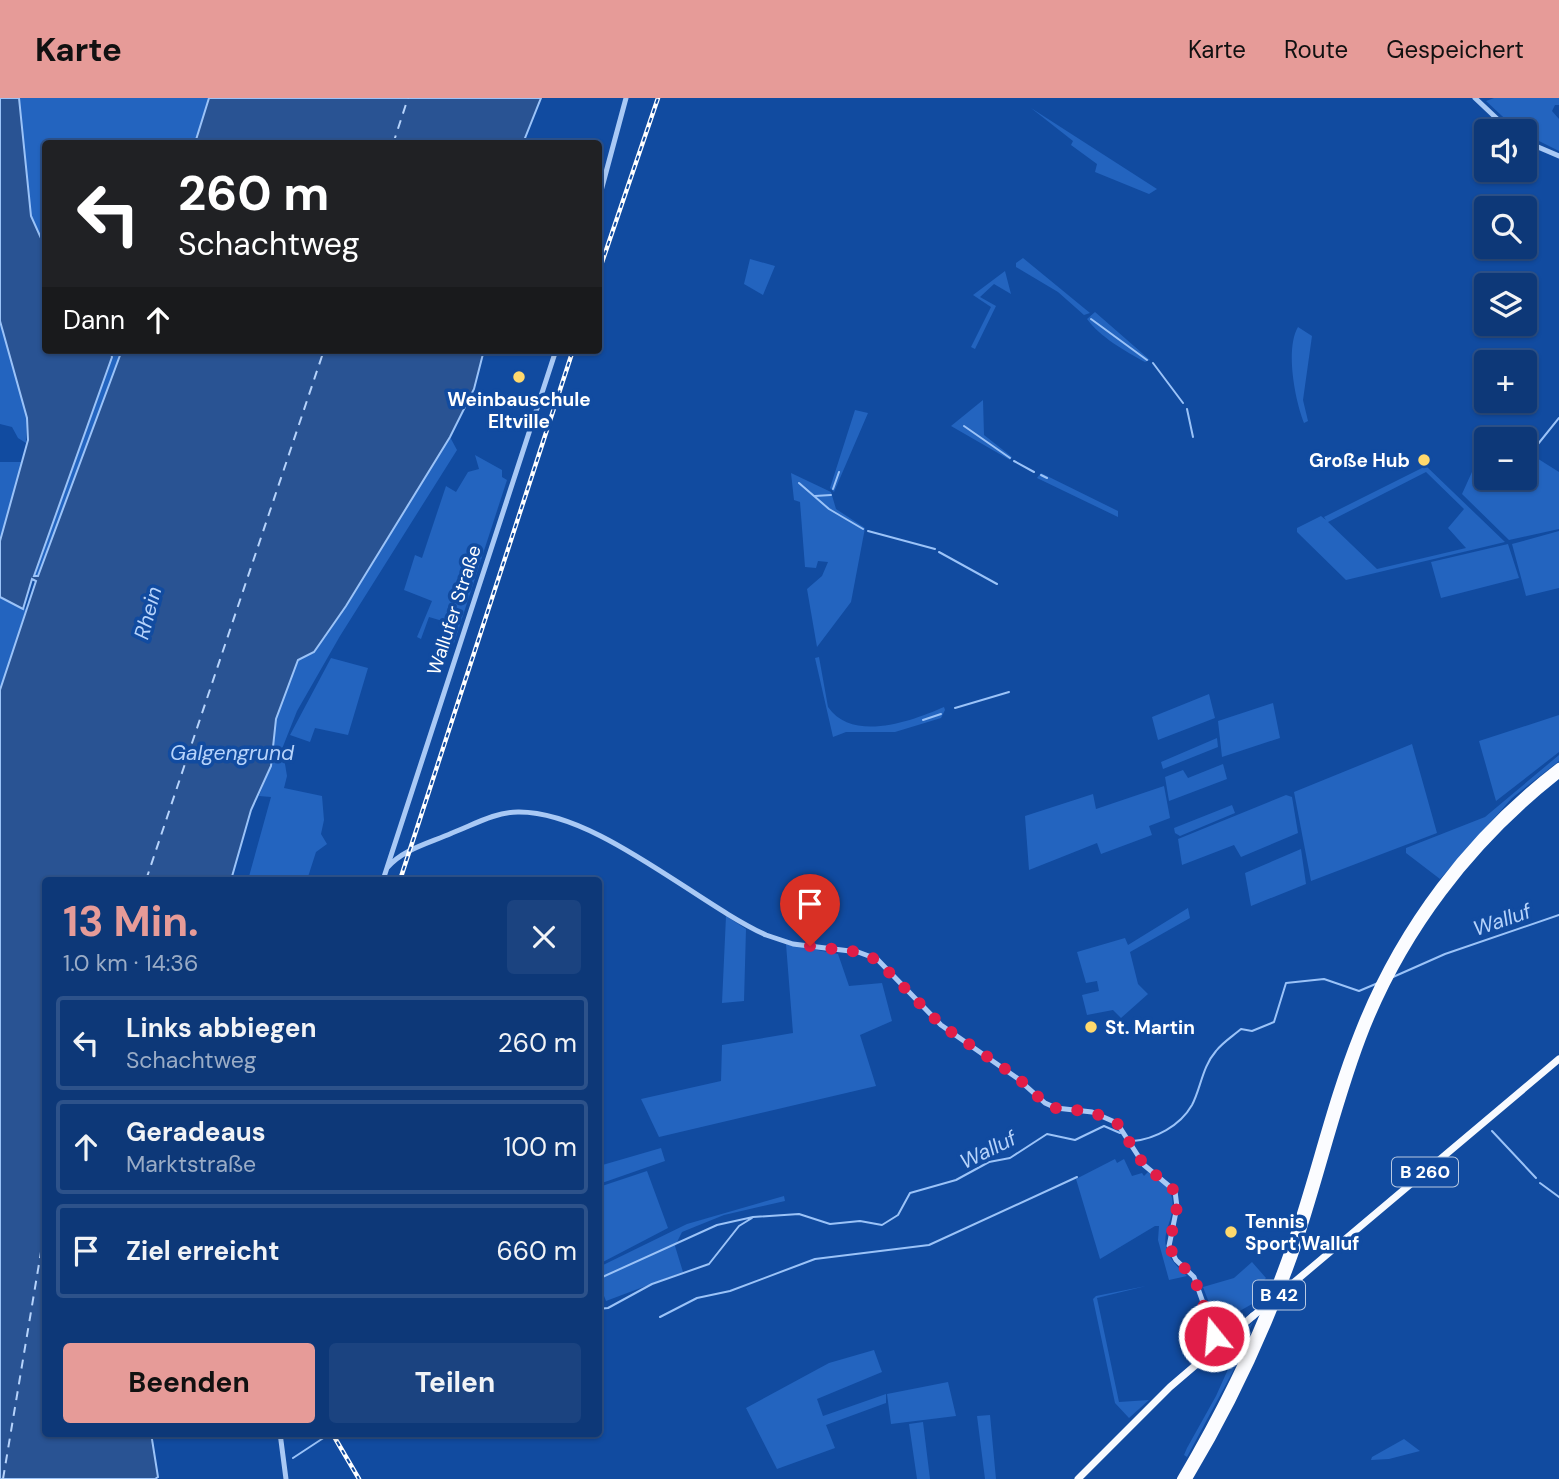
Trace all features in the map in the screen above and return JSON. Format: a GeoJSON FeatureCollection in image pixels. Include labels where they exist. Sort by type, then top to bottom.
{"type":"FeatureCollection","features":[{"type":"Feature","properties":{"kind":"highway","name":"B 42"},"geometry":{"type":"LineString","coordinates":[[1181,1479],[1230,1390],[1259,1327],[1302,1212],[1358,1034],[1380,983],[1406,935],[1451,877],[1504,814],[1559,767]]}},
{"type":"Feature","properties":{"kind":"highway","name":"B 42"},"geometry":{"type":"LineString","coordinates":[[1451,877],[1498,828],[1559,774]]}},
{"type":"Feature","properties":{"kind":"highway","name":"B 42"},"geometry":{"type":"LineString","coordinates":[[1188,1479],[1226,1412],[1269,1320],[1308,1213],[1339,1098]]}},
{"type":"Feature","properties":{"kind":"main road","name":"B 260"},"geometry":{"type":"LineString","coordinates":[[1078,1479],[1170,1387],[1559,1059]]}},
{"type":"Feature","properties":{"kind":"street"},"geometry":{"type":"LineString","coordinates":[[602,187],[625,98]]}},
{"type":"Feature","properties":{"kind":"street"},"geometry":{"type":"LineString","coordinates":[[1475,98],[1497,119]]}},
{"type":"Feature","properties":{"kind":"street"},"geometry":{"type":"LineString","coordinates":[[1537,147],[1559,156]]}},
{"type":"Feature","properties":{"kind":"street","name":"Wallufer Straße"},"geometry":{"type":"LineString","coordinates":[[384,877],[555,354]]}},
{"type":"Feature","properties":{"kind":"street"},"geometry":{"type":"LineString","coordinates":[[387,868],[404,852],[497,815],[536,813],[613,843],[758,931],[781,941],[858,952],[877,960],[941,1025],[1017,1077],[1045,1103],[1056,1108],[1104,1116],[1117,1123],[1133,1144],[1144,1165],[1175,1191],[1177,1207],[1169,1246],[1176,1260],[1194,1277],[1219,1345]]}},
{"type":"Feature","properties":{"kind":"street"},"geometry":{"type":"LineString","coordinates":[[397,839],[404,852]]}},
{"type":"Feature","properties":{"kind":"street"},"geometry":{"type":"LineString","coordinates":[[393,851],[404,852]]}},
{"type":"Feature","properties":{"kind":"street"},"geometry":{"type":"LineString","coordinates":[[1215,1330],[1233,1332]]}},
{"type":"Feature","properties":{"kind":"street"},"geometry":{"type":"LineString","coordinates":[[281,1437],[286,1479]]}},
{"type":"Feature","properties":{"kind":"shaded area"},"geometry":{"type":"Polygon","coordinates":[[[0,98],[209,98],[196,140],[42,140],[42,283],[0,98]]]}},
{"type":"Feature","properties":{"kind":"shaded area"},"geometry":{"type":"Polygon","coordinates":[[[1494,98],[1559,98],[1559,105],[1555,105],[1552,111],[1559,119],[1559,151],[1537,140],[1537,119],[1505,119],[1486,101],[1494,98]]]}},
{"type":"Feature","properties":{"kind":"shaded area"},"geometry":{"type":"Polygon","coordinates":[[[1031,108],[1157,189],[1149,194],[1095,172],[1097,164],[1071,145],[1073,141],[1031,108]]]}},
{"type":"Feature","properties":{"kind":"shaded area"},"geometry":{"type":"Polygon","coordinates":[[[1023,258],[1090,313],[1084,315],[1058,292],[1016,267],[1016,263],[1023,258]]]}},
{"type":"Feature","properties":{"kind":"shaded area"},"geometry":{"type":"Polygon","coordinates":[[[750,259],[775,266],[763,295],[744,284],[750,259]]]}},
{"type":"Feature","properties":{"kind":"shaded area"},"geometry":{"type":"Polygon","coordinates":[[[1005,271],[1011,294],[994,284],[980,297],[996,306],[975,349],[971,347],[991,307],[973,295],[1005,271]]]}},
{"type":"Feature","properties":{"kind":"shaded area"},"geometry":{"type":"Polygon","coordinates":[[[1095,312],[1150,360],[1145,362],[1099,332],[1087,319],[1095,312]]]}},
{"type":"Feature","properties":{"kind":"shaded area"},"geometry":{"type":"Polygon","coordinates":[[[0,321],[27,418],[26,443],[18,438],[12,427],[0,424],[0,321]]]}},
{"type":"Feature","properties":{"kind":"shaded area"},"geometry":{"type":"Polygon","coordinates":[[[1298,327],[1312,336],[1303,400],[1308,421],[1304,423],[1297,401],[1292,361],[1294,336],[1298,327]]]}},
{"type":"Feature","properties":{"kind":"shaded area"},"geometry":{"type":"Polygon","coordinates":[[[77,354],[121,354],[38,576],[33,576],[93,406],[77,354]]]}},
{"type":"Feature","properties":{"kind":"shaded area"},"geometry":{"type":"Polygon","coordinates":[[[983,400],[984,435],[1012,457],[1010,460],[951,426],[983,400]]]}},
{"type":"Feature","properties":{"kind":"shaded area"},"geometry":{"type":"Polygon","coordinates":[[[855,410],[868,413],[834,492],[830,488],[855,410]]]}},
{"type":"Feature","properties":{"kind":"shaded area"},"geometry":{"type":"Polygon","coordinates":[[[450,437],[457,450],[340,636],[297,711],[280,754],[284,758],[287,776],[284,788],[322,796],[324,820],[321,834],[327,844],[316,852],[308,877],[249,877],[271,797],[259,796],[271,766],[276,719],[298,660],[314,652],[346,606],[450,437]]]}},
{"type":"Feature","properties":{"kind":"shaded area"},"geometry":{"type":"Polygon","coordinates":[[[475,455],[502,470],[502,477],[507,480],[454,643],[441,639],[446,622],[429,617],[421,639],[417,637],[432,601],[404,590],[415,555],[422,558],[446,486],[456,492],[468,472],[479,469],[475,455]]]}},
{"type":"Feature","properties":{"kind":"shaded area"},"geometry":{"type":"Polygon","coordinates":[[[1537,458],[1559,472],[1559,529],[1509,540],[1462,494],[1474,468],[1474,490],[1537,490],[1537,458]]]}},
{"type":"Feature","properties":{"kind":"shaded area"},"geometry":{"type":"Polygon","coordinates":[[[0,462],[24,462],[0,541],[0,462]]]}},
{"type":"Feature","properties":{"kind":"shaded area"},"geometry":{"type":"Polygon","coordinates":[[[1426,466],[1505,542],[1346,580],[1297,532],[1297,528],[1321,516],[1326,520],[1324,517],[1426,466]],[[1426,472],[1328,522],[1377,569],[1466,548],[1448,528],[1464,509],[1426,472]]]}},
{"type":"Feature","properties":{"kind":"shaded area"},"geometry":{"type":"Polygon","coordinates":[[[791,473],[831,492],[836,509],[865,528],[851,602],[817,647],[807,589],[822,576],[828,562],[818,561],[816,568],[805,567],[800,502],[794,500],[791,473]]]}},
{"type":"Feature","properties":{"kind":"shaded area"},"geometry":{"type":"Polygon","coordinates":[[[1041,473],[1118,511],[1118,517],[1037,478],[1041,473]]]}},
{"type":"Feature","properties":{"kind":"shaded area"},"geometry":{"type":"Polygon","coordinates":[[[1559,531],[1559,588],[1526,596],[1512,544],[1559,531]]]}},
{"type":"Feature","properties":{"kind":"shaded area"},"geometry":{"type":"Polygon","coordinates":[[[1508,544],[1519,578],[1441,598],[1431,562],[1508,544]]]}},
{"type":"Feature","properties":{"kind":"shaded area"},"geometry":{"type":"Polygon","coordinates":[[[0,597],[26,609],[0,693],[0,597]]]}},
{"type":"Feature","properties":{"kind":"shaded area"},"geometry":{"type":"Polygon","coordinates":[[[819,657],[828,707],[839,718],[852,724],[883,726],[900,723],[944,707],[945,710],[941,718],[895,732],[846,732],[833,737],[815,658],[819,657]]]}},
{"type":"Feature","properties":{"kind":"shaded area"},"geometry":{"type":"Polygon","coordinates":[[[331,658],[368,668],[348,735],[315,728],[310,742],[290,735],[331,658]]]}},
{"type":"Feature","properties":{"kind":"shaded area"},"geometry":{"type":"Polygon","coordinates":[[[1209,694],[1215,718],[1158,740],[1152,717],[1209,694]]]}},
{"type":"Feature","properties":{"kind":"shaded area"},"geometry":{"type":"Polygon","coordinates":[[[1273,703],[1280,738],[1222,757],[1218,721],[1273,703]]]}},
{"type":"Feature","properties":{"kind":"shaded area"},"geometry":{"type":"Polygon","coordinates":[[[1559,715],[1559,752],[1496,801],[1479,741],[1559,715]]]}},
{"type":"Feature","properties":{"kind":"shaded area"},"geometry":{"type":"Polygon","coordinates":[[[1217,738],[1218,747],[1163,769],[1161,762],[1217,738]]]}},
{"type":"Feature","properties":{"kind":"shaded area"},"geometry":{"type":"Polygon","coordinates":[[[1412,744],[1437,833],[1311,881],[1294,792],[1412,744]]]}},
{"type":"Feature","properties":{"kind":"shaded area"},"geometry":{"type":"Polygon","coordinates":[[[1559,755],[1559,761],[1512,798],[1440,879],[1406,853],[1406,848],[1485,817],[1559,755]]]}},
{"type":"Feature","properties":{"kind":"shaded area"},"geometry":{"type":"Polygon","coordinates":[[[1223,764],[1227,779],[1169,801],[1165,777],[1183,770],[1188,778],[1223,764]]]}},
{"type":"Feature","properties":{"kind":"shaded area"},"geometry":{"type":"Polygon","coordinates":[[[1164,786],[1170,818],[1149,826],[1152,835],[1101,854],[1097,843],[1029,870],[1025,816],[1093,794],[1096,809],[1164,786]]]}},
{"type":"Feature","properties":{"kind":"shaded area"},"geometry":{"type":"Polygon","coordinates":[[[1286,795],[1292,797],[1298,833],[1241,857],[1234,845],[1182,865],[1178,839],[1286,795]]]}},
{"type":"Feature","properties":{"kind":"shaded area"},"geometry":{"type":"Polygon","coordinates":[[[1232,805],[1235,813],[1180,836],[1175,833],[1174,828],[1232,805]]]}},
{"type":"Feature","properties":{"kind":"shaded area"},"geometry":{"type":"Polygon","coordinates":[[[1301,849],[1306,884],[1251,906],[1245,873],[1301,849]]]}},
{"type":"Feature","properties":{"kind":"shaded area"},"geometry":{"type":"Polygon","coordinates":[[[1188,908],[1190,918],[1130,952],[1138,984],[1148,994],[1121,1018],[1113,1010],[1087,1015],[1082,995],[1099,991],[1097,981],[1086,983],[1077,952],[1125,938],[1128,945],[1188,908]]]}},
{"type":"Feature","properties":{"kind":"shaded area"},"geometry":{"type":"Polygon","coordinates":[[[726,916],[746,929],[744,1001],[722,1003],[726,916]]]}},
{"type":"Feature","properties":{"kind":"shaded area"},"geometry":{"type":"Polygon","coordinates":[[[786,944],[838,954],[849,986],[882,983],[892,1021],[860,1035],[876,1086],[659,1137],[641,1099],[721,1081],[722,1045],[793,1033],[786,944]]]}},
{"type":"Feature","properties":{"kind":"shaded area"},"geometry":{"type":"Polygon","coordinates":[[[661,1148],[665,1161],[602,1183],[602,1165],[661,1148]]]}},
{"type":"Feature","properties":{"kind":"shaded area"},"geometry":{"type":"Polygon","coordinates":[[[1115,1159],[1117,1163],[1124,1159],[1132,1176],[1142,1173],[1144,1176],[1148,1172],[1169,1189],[1172,1212],[1165,1240],[1167,1250],[1187,1276],[1169,1280],[1158,1240],[1159,1226],[1100,1259],[1076,1179],[1115,1159]]]}},
{"type":"Feature","properties":{"kind":"shaded area"},"geometry":{"type":"Polygon","coordinates":[[[647,1171],[668,1228],[602,1262],[602,1186],[647,1171]]]}},
{"type":"Feature","properties":{"kind":"shaded area"},"geometry":{"type":"Polygon","coordinates":[[[784,1196],[785,1201],[724,1215],[682,1232],[675,1246],[683,1272],[606,1301],[602,1291],[602,1266],[687,1224],[784,1196]]]}},
{"type":"Feature","properties":{"kind":"shaded area"},"geometry":{"type":"Polygon","coordinates":[[[1252,1262],[1266,1278],[1252,1293],[1259,1300],[1217,1324],[1203,1287],[1234,1278],[1252,1262]]]}},
{"type":"Feature","properties":{"kind":"shaded area"},"geometry":{"type":"Polygon","coordinates":[[[1146,1286],[1097,1298],[1119,1402],[1149,1400],[1129,1418],[1115,1403],[1093,1299],[1096,1296],[1146,1286]]]}},
{"type":"Feature","properties":{"kind":"shaded area"},"geometry":{"type":"Polygon","coordinates":[[[1253,1322],[1233,1371],[1187,1457],[1184,1455],[1187,1448],[1216,1396],[1247,1327],[1253,1322]]]}},
{"type":"Feature","properties":{"kind":"shaded area"},"geometry":{"type":"Polygon","coordinates":[[[874,1350],[882,1372],[817,1399],[823,1416],[886,1394],[886,1403],[826,1425],[835,1448],[777,1469],[746,1408],[829,1363],[874,1350]]]}},
{"type":"Feature","properties":{"kind":"shaded area"},"geometry":{"type":"Polygon","coordinates":[[[948,1382],[956,1416],[891,1424],[887,1394],[948,1382]]]}},
{"type":"Feature","properties":{"kind":"shaded area"},"geometry":{"type":"Polygon","coordinates":[[[990,1415],[996,1479],[985,1479],[977,1416],[990,1415]]]}},
{"type":"Feature","properties":{"kind":"shaded area"},"geometry":{"type":"Polygon","coordinates":[[[923,1422],[930,1479],[917,1479],[909,1424],[923,1422]]]}},
{"type":"Feature","properties":{"kind":"shaded area"},"geometry":{"type":"Polygon","coordinates":[[[1404,1439],[1420,1451],[1389,1459],[1371,1460],[1372,1457],[1404,1439]]]}},
{"type":"Feature","properties":{"kind":"water"},"geometry":{"type":"Polygon","coordinates":[[[0,98],[19,98],[31,216],[42,240],[42,354],[111,354],[112,357],[34,576],[38,576],[121,354],[483,354],[474,389],[450,437],[346,606],[314,652],[298,660],[276,719],[271,766],[251,810],[232,877],[42,877],[42,1437],[152,1437],[158,1477],[155,1479],[0,1479],[0,690],[36,581],[32,579],[23,609],[0,597],[0,541],[28,440],[27,418],[0,321],[0,98]]]}},
{"type":"Feature","properties":{"kind":"water"},"geometry":{"type":"Polygon","coordinates":[[[209,98],[541,98],[524,140],[196,140],[209,98]]]}},
{"type":"Feature","properties":{"kind":"waterway"},"geometry":{"type":"LineString","coordinates":[[1091,319],[1147,360]]}},
{"type":"Feature","properties":{"kind":"waterway"},"geometry":{"type":"LineString","coordinates":[[1153,363],[1183,403]]}},
{"type":"Feature","properties":{"kind":"waterway"},"geometry":{"type":"LineString","coordinates":[[1187,409],[1193,437]]}},
{"type":"Feature","properties":{"kind":"waterway"},"geometry":{"type":"LineString","coordinates":[[1537,445],[1559,418]]}},
{"type":"Feature","properties":{"kind":"waterway"},"geometry":{"type":"LineString","coordinates":[[964,426],[1010,458]]}},
{"type":"Feature","properties":{"kind":"waterway"},"geometry":{"type":"LineString","coordinates":[[1014,461],[1034,472]]}},
{"type":"Feature","properties":{"kind":"waterway"},"geometry":{"type":"LineString","coordinates":[[833,489],[839,472]]}},
{"type":"Feature","properties":{"kind":"waterway"},"geometry":{"type":"LineString","coordinates":[[1041,475],[1047,478]]}},
{"type":"Feature","properties":{"kind":"waterway"},"geometry":{"type":"LineString","coordinates":[[799,483],[829,509],[863,529]]}},
{"type":"Feature","properties":{"kind":"waterway"},"geometry":{"type":"LineString","coordinates":[[815,496],[831,495]]}},
{"type":"Feature","properties":{"kind":"waterway"},"geometry":{"type":"LineString","coordinates":[[868,531],[935,549]]}},
{"type":"Feature","properties":{"kind":"waterway"},"geometry":{"type":"LineString","coordinates":[[939,552],[997,584]]}},
{"type":"Feature","properties":{"kind":"waterway"},"geometry":{"type":"LineString","coordinates":[[955,708],[1009,692]]}},
{"type":"Feature","properties":{"kind":"waterway"},"geometry":{"type":"LineString","coordinates":[[923,720],[941,714]]}},
{"type":"Feature","properties":{"kind":"waterway","name":"Walluf"},"geometry":{"type":"LineString","coordinates":[[1393,977],[1445,954],[1559,915]]}},
{"type":"Feature","properties":{"kind":"waterway","name":"Walluf"},"geometry":{"type":"LineString","coordinates":[[1133,1141],[1158,1134],[1181,1119],[1192,1105],[1211,1057],[1219,1048],[1241,1029],[1252,1031],[1274,1022],[1286,983],[1324,979],[1359,991],[1378,983]]}},
{"type":"Feature","properties":{"kind":"waterway","name":"Walluf"},"geometry":{"type":"LineString","coordinates":[[602,1277],[717,1225],[753,1217],[799,1214],[830,1224],[860,1221],[882,1225],[898,1215],[910,1193],[956,1180],[989,1162],[1010,1158],[1047,1134],[1075,1140],[1104,1126],[1120,1133]]}},
{"type":"Feature","properties":{"kind":"waterway"},"geometry":{"type":"LineString","coordinates":[[1492,1131],[1536,1178]]}},
{"type":"Feature","properties":{"kind":"waterway"},"geometry":{"type":"LineString","coordinates":[[660,1317],[697,1298],[730,1291],[815,1259],[929,1245],[1077,1177]]}},
{"type":"Feature","properties":{"kind":"waterway"},"geometry":{"type":"LineString","coordinates":[[1540,1183],[1559,1197]]}},
{"type":"Feature","properties":{"kind":"waterway","name":"Walluf"},"geometry":{"type":"LineString","coordinates":[[602,1309],[608,1308],[652,1284],[709,1264],[739,1226],[752,1218]]}},
{"type":"Feature","properties":{"kind":"waterway","name":"Walluf"},"geometry":{"type":"LineString","coordinates":[[293,1458],[325,1437]]}},
{"type":"Feature","properties":{"kind":"ferry route"},"geometry":{"type":"LineString","coordinates":[[394,140],[408,98]]}},
{"type":"Feature","properties":{"kind":"ferry route"},"geometry":{"type":"LineString","coordinates":[[147,877],[323,354]]}},
{"type":"Feature","properties":{"kind":"ferry route"},"geometry":{"type":"LineString","coordinates":[[3,1479],[42,1246]]}},
{"type":"Feature","properties":{"kind":"railway"},"geometry":{"type":"LineString","coordinates":[[602,262],[658,98]]}},
{"type":"Feature","properties":{"kind":"railway"},"geometry":{"type":"LineString","coordinates":[[401,877],[572,354]]}},
{"type":"Feature","properties":{"kind":"railway"},"geometry":{"type":"LineString","coordinates":[[334,1437],[359,1479]]}},
{"type":"Feature","properties":{"kind":"place","name":"Weinbauschule Eltville"},"geometry":{"type":"Point","coordinates":[519,377]}},
{"type":"Feature","properties":{"kind":"place","name":"Große Hub"},"geometry":{"type":"Point","coordinates":[1424,460]}},
{"type":"Feature","properties":{"kind":"place","name":"St. Martin"},"geometry":{"type":"Point","coordinates":[1091,1027]}},
{"type":"Feature","properties":{"kind":"place","name":"Tennis Sport Walluf"},"geometry":{"type":"Point","coordinates":[1231,1232]}},
{"type":"Feature","properties":{"kind":"route"},"geometry":{"type":"LineString","coordinates":[[810,946],[858,952],[877,960],[941,1025],[1017,1077],[1045,1103],[1056,1108],[1092,1112],[1117,1123],[1125,1131],[1144,1165],[1171,1184],[1175,1191],[1177,1207],[1169,1246],[1176,1260],[1190,1272],[1198,1285],[1214,1336]]}},
{"type":"Feature","properties":{"kind":"water label","name":"Rhein"},"geometry":{"type":"Point","coordinates":[148,613]}},
{"type":"Feature","properties":{"kind":"water label","name":"Galgengrund"},"geometry":{"type":"Point","coordinates":[232,753]}}]}
